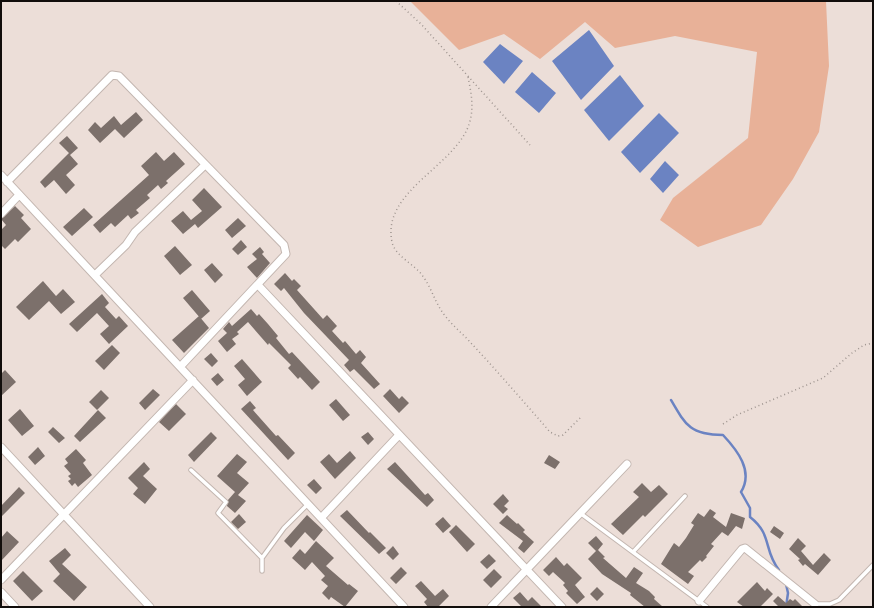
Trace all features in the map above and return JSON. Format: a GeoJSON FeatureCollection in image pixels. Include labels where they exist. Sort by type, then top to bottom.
{"type":"FeatureCollection","features":[{"type":"Feature","properties":{"kind":"street"},"geometry":{"type":"LineString","coordinates":[[7,182],[112,75],[119,76],[284,245],[286,254],[180,367]]}},
{"type":"Feature","properties":{"kind":"street"},"geometry":{"type":"LineString","coordinates":[[96,276],[126,245],[136,232],[205,165]]}},
{"type":"Feature","properties":{"kind":"street"},"geometry":{"type":"LineString","coordinates":[[1,175],[404,607]]}},
{"type":"Feature","properties":{"kind":"street"},"geometry":{"type":"LineString","coordinates":[[1,214],[19,195]]}},
{"type":"Feature","properties":{"kind":"street"},"geometry":{"type":"LineString","coordinates":[[258,285],[562,607]]}},
{"type":"Feature","properties":{"kind":"street"},"geometry":{"type":"LineString","coordinates":[[1,580],[192,380]]}},
{"type":"Feature","properties":{"kind":"street"},"geometry":{"type":"LineString","coordinates":[[321,518],[400,435]]}},
{"type":"Feature","properties":{"kind":"street"},"geometry":{"type":"LineString","coordinates":[[1,447],[150,607]]}},
{"type":"Feature","properties":{"kind":"street"},"geometry":{"type":"LineString","coordinates":[[491,607],[628,464]]}},
{"type":"Feature","properties":{"kind":"street"},"geometry":{"type":"LineString","coordinates":[[699,601],[742,549],[745,548],[815,604]]}},
{"type":"Feature","properties":{"kind":"street"},"geometry":{"type":"LineString","coordinates":[[1,592],[15,607]]}},
{"type":"Feature","properties":{"kind":"lane"},"geometry":{"type":"LineString","coordinates":[[191,470],[226,502],[218,513],[262,558]]}},
{"type":"Feature","properties":{"kind":"lane"},"geometry":{"type":"LineString","coordinates":[[634,551],[686,496]]}},
{"type":"Feature","properties":{"kind":"lane"},"geometry":{"type":"LineString","coordinates":[[262,571],[262,558],[284,528],[308,504]]}},
{"type":"Feature","properties":{"kind":"lane"},"geometry":{"type":"LineString","coordinates":[[580,513],[634,551],[707,607]]}},
{"type":"Feature","properties":{"kind":"lane"},"geometry":{"type":"LineString","coordinates":[[815,604],[830,604],[839,600],[873,565]]}},
{"type":"Feature","properties":{"kind":"path"},"geometry":{"type":"LineString","coordinates":[[396,1],[421,24],[530,145]]}},
{"type":"Feature","properties":{"kind":"path"},"geometry":{"type":"LineString","coordinates":[[468,76],[473,103],[470,122],[462,140],[404,198],[394,217],[391,234],[392,243],[398,253],[419,271],[427,281],[445,316],[514,390],[550,432],[558,436],[563,435],[582,416]]}},
{"type":"Feature","properties":{"kind":"path"},"geometry":{"type":"LineString","coordinates":[[723,424],[737,415],[823,378],[852,353],[864,345],[873,343]]}},
{"type":"Feature","properties":{"kind":"shaded area"},"geometry":{"type":"Polygon","coordinates":[[[410,1],[826,1],[829,66],[819,132],[793,179],[761,225],[698,247],[660,220],[673,198],[748,138],[757,52],[675,36],[615,48],[585,22],[540,59],[504,34],[459,50],[410,1]]]}},
{"type":"Feature","properties":{"kind":"water"},"geometry":{"type":"Polygon","coordinates":[[[589,30],[614,66],[581,100],[552,61],[589,30]]]}},
{"type":"Feature","properties":{"kind":"water"},"geometry":{"type":"Polygon","coordinates":[[[500,44],[523,61],[504,84],[483,62],[500,44]]]}},
{"type":"Feature","properties":{"kind":"water"},"geometry":{"type":"Polygon","coordinates":[[[532,72],[556,93],[539,113],[515,92],[532,72]]]}},
{"type":"Feature","properties":{"kind":"water"},"geometry":{"type":"Polygon","coordinates":[[[620,75],[644,106],[609,141],[584,110],[620,75]]]}},
{"type":"Feature","properties":{"kind":"water"},"geometry":{"type":"Polygon","coordinates":[[[659,113],[679,133],[640,173],[621,152],[659,113]]]}},
{"type":"Feature","properties":{"kind":"water"},"geometry":{"type":"Polygon","coordinates":[[[665,161],[679,175],[663,193],[650,179],[665,161]]]}},
{"type":"Feature","properties":{"kind":"building"},"geometry":{"type":"Polygon","coordinates":[[[136,112],[143,120],[124,138],[115,129],[100,143],[88,130],[95,122],[101,128],[114,116],[121,125],[136,112]]]}},
{"type":"Feature","properties":{"kind":"building"},"geometry":{"type":"Polygon","coordinates":[[[67,136],[78,148],[70,155],[78,164],[66,175],[75,185],[66,194],[54,180],[45,188],[40,182],[69,153],[59,143],[67,136]]]}},
{"type":"Feature","properties":{"kind":"building"},"geometry":{"type":"Polygon","coordinates":[[[156,152],[164,161],[174,152],[185,164],[166,181],[168,183],[161,189],[158,185],[147,195],[150,198],[136,210],[139,213],[131,219],[128,215],[115,227],[111,223],[100,233],[93,225],[149,175],[141,166],[156,152]]]}},
{"type":"Feature","properties":{"kind":"building"},"geometry":{"type":"Polygon","coordinates":[[[204,188],[222,207],[198,228],[195,224],[183,234],[171,221],[183,211],[191,220],[202,211],[192,200],[204,188]]]}},
{"type":"Feature","properties":{"kind":"building"},"geometry":{"type":"Polygon","coordinates":[[[15,206],[24,215],[21,218],[31,229],[18,242],[15,239],[5,249],[1,245],[1,230],[6,225],[1,219],[15,206]]]}},
{"type":"Feature","properties":{"kind":"building"},"geometry":{"type":"Polygon","coordinates":[[[84,208],[93,217],[72,236],[63,227],[84,208]]]}},
{"type":"Feature","properties":{"kind":"building"},"geometry":{"type":"Polygon","coordinates":[[[238,218],[246,226],[232,238],[225,230],[238,218]]]}},
{"type":"Feature","properties":{"kind":"building"},"geometry":{"type":"Polygon","coordinates":[[[241,240],[247,247],[238,255],[232,249],[241,240]]]}},
{"type":"Feature","properties":{"kind":"building"},"geometry":{"type":"Polygon","coordinates":[[[175,246],[192,265],[180,275],[164,256],[175,246]]]}},
{"type":"Feature","properties":{"kind":"building"},"geometry":{"type":"Polygon","coordinates":[[[260,247],[264,252],[262,254],[270,263],[257,278],[247,267],[257,259],[252,254],[260,247]]]}},
{"type":"Feature","properties":{"kind":"building"},"geometry":{"type":"Polygon","coordinates":[[[212,263],[223,275],[215,283],[204,270],[212,263]]]}},
{"type":"Feature","properties":{"kind":"building"},"geometry":{"type":"Polygon","coordinates":[[[285,273],[292,281],[294,279],[301,286],[297,290],[323,319],[327,315],[337,326],[332,331],[343,343],[345,341],[356,354],[360,350],[366,357],[361,363],[380,384],[374,389],[354,369],[350,372],[344,365],[349,360],[304,313],[284,288],[281,291],[274,284],[285,273]]]}},
{"type":"Feature","properties":{"kind":"building"},"geometry":{"type":"Polygon","coordinates":[[[43,281],[56,296],[63,289],[75,302],[61,314],[49,301],[29,320],[16,307],[43,281]]]}},
{"type":"Feature","properties":{"kind":"building"},"geometry":{"type":"Polygon","coordinates":[[[192,290],[210,311],[201,319],[183,298],[192,290]]]}},
{"type":"Feature","properties":{"kind":"building"},"geometry":{"type":"Polygon","coordinates":[[[102,294],[109,303],[105,307],[116,319],[119,316],[128,326],[109,344],[100,334],[109,326],[97,313],[77,332],[69,324],[102,294]]]}},
{"type":"Feature","properties":{"kind":"building"},"geometry":{"type":"Polygon","coordinates":[[[251,309],[257,316],[259,314],[268,324],[278,336],[276,338],[289,354],[292,352],[320,382],[312,390],[300,377],[298,379],[288,368],[291,365],[269,343],[268,345],[248,322],[237,332],[239,334],[232,339],[236,344],[227,352],[218,341],[227,333],[223,329],[229,322],[232,326],[251,309]]]}},
{"type":"Feature","properties":{"kind":"building"},"geometry":{"type":"Polygon","coordinates":[[[199,316],[209,328],[184,353],[172,340],[199,316]]]}},
{"type":"Feature","properties":{"kind":"building"},"geometry":{"type":"Polygon","coordinates":[[[112,345],[120,353],[104,370],[95,361],[112,345]]]}},
{"type":"Feature","properties":{"kind":"building"},"geometry":{"type":"Polygon","coordinates":[[[211,353],[218,361],[212,367],[204,359],[211,353]]]}},
{"type":"Feature","properties":{"kind":"building"},"geometry":{"type":"Polygon","coordinates":[[[242,359],[262,382],[247,396],[238,385],[245,379],[234,366],[242,359]]]}},
{"type":"Feature","properties":{"kind":"building"},"geometry":{"type":"Polygon","coordinates":[[[5,370],[16,382],[1,396],[1,374],[5,370]]]}},
{"type":"Feature","properties":{"kind":"building"},"geometry":{"type":"Polygon","coordinates":[[[218,373],[224,380],[217,386],[211,379],[218,373]]]}},
{"type":"Feature","properties":{"kind":"building"},"geometry":{"type":"Polygon","coordinates":[[[153,389],[160,395],[145,410],[139,403],[153,389]]]}},
{"type":"Feature","properties":{"kind":"building"},"geometry":{"type":"Polygon","coordinates":[[[390,389],[399,399],[402,396],[409,403],[399,413],[383,396],[390,389]]]}},
{"type":"Feature","properties":{"kind":"building"},"geometry":{"type":"Polygon","coordinates":[[[101,390],[109,398],[97,410],[89,402],[101,390]]]}},
{"type":"Feature","properties":{"kind":"building"},"geometry":{"type":"Polygon","coordinates":[[[336,399],[350,415],[343,421],[329,405],[336,399]]]}},
{"type":"Feature","properties":{"kind":"building"},"geometry":{"type":"Polygon","coordinates":[[[250,401],[256,408],[253,410],[276,436],[278,435],[295,453],[288,460],[241,409],[250,401]]]}},
{"type":"Feature","properties":{"kind":"building"},"geometry":{"type":"Polygon","coordinates":[[[176,404],[186,414],[169,431],[159,422],[176,404]]]}},
{"type":"Feature","properties":{"kind":"building"},"geometry":{"type":"Polygon","coordinates":[[[20,409],[34,426],[22,436],[8,420],[20,409]]]}},
{"type":"Feature","properties":{"kind":"building"},"geometry":{"type":"Polygon","coordinates":[[[98,410],[106,418],[80,442],[74,436],[98,410]]]}},
{"type":"Feature","properties":{"kind":"building"},"geometry":{"type":"Polygon","coordinates":[[[53,427],[65,438],[59,443],[48,432],[53,427]]]}},
{"type":"Feature","properties":{"kind":"building"},"geometry":{"type":"Polygon","coordinates":[[[211,432],[217,438],[194,462],[188,455],[211,432]]]}},
{"type":"Feature","properties":{"kind":"building"},"geometry":{"type":"Polygon","coordinates":[[[368,432],[374,439],[368,445],[361,437],[368,432]]]}},
{"type":"Feature","properties":{"kind":"building"},"geometry":{"type":"Polygon","coordinates":[[[38,447],[45,456],[35,465],[28,457],[38,447]]]}},
{"type":"Feature","properties":{"kind":"building"},"geometry":{"type":"Polygon","coordinates":[[[76,449],[86,460],[83,463],[92,475],[78,487],[75,483],[72,486],[68,481],[71,479],[68,476],[71,474],[64,466],[68,463],[65,459],[76,449]]]}},
{"type":"Feature","properties":{"kind":"building"},"geometry":{"type":"Polygon","coordinates":[[[350,451],[356,458],[335,479],[320,462],[329,454],[337,463],[350,451]]]}},
{"type":"Feature","properties":{"kind":"building"},"geometry":{"type":"Polygon","coordinates":[[[237,454],[247,462],[237,473],[249,483],[238,495],[246,501],[235,513],[227,506],[228,500],[235,492],[217,476],[237,454]]]}},
{"type":"Feature","properties":{"kind":"building"},"geometry":{"type":"Polygon","coordinates":[[[549,455],[560,462],[555,469],[544,463],[549,455]]]}},
{"type":"Feature","properties":{"kind":"building"},"geometry":{"type":"Polygon","coordinates":[[[144,462],[150,469],[143,476],[157,489],[145,504],[133,494],[138,488],[128,478],[144,462]]]}},
{"type":"Feature","properties":{"kind":"building"},"geometry":{"type":"Polygon","coordinates":[[[395,462],[425,495],[428,493],[434,500],[427,507],[387,469],[395,462]]]}},
{"type":"Feature","properties":{"kind":"building"},"geometry":{"type":"Polygon","coordinates":[[[314,479],[322,488],[316,494],[307,485],[314,479]]]}},
{"type":"Feature","properties":{"kind":"building"},"geometry":{"type":"Polygon","coordinates":[[[642,483],[651,492],[659,485],[668,494],[645,517],[643,515],[623,535],[611,524],[639,497],[633,492],[642,483]]]}},
{"type":"Feature","properties":{"kind":"building"},"geometry":{"type":"Polygon","coordinates":[[[19,487],[25,493],[1,517],[1,506],[19,487]]]}},
{"type":"Feature","properties":{"kind":"building"},"geometry":{"type":"Polygon","coordinates":[[[503,494],[509,501],[504,506],[508,509],[503,514],[493,504],[503,494]]]}},
{"type":"Feature","properties":{"kind":"building"},"geometry":{"type":"Polygon","coordinates":[[[710,509],[716,513],[713,517],[726,527],[731,513],[745,518],[742,529],[736,526],[728,536],[722,532],[711,544],[714,546],[706,556],[707,557],[702,562],[700,560],[688,572],[694,576],[688,584],[661,564],[674,543],[679,547],[686,538],[694,525],[691,523],[698,513],[704,517],[710,509]]]}},
{"type":"Feature","properties":{"kind":"building"},"geometry":{"type":"Polygon","coordinates":[[[347,510],[386,548],[379,554],[340,516],[347,510]]]}},
{"type":"Feature","properties":{"kind":"building"},"geometry":{"type":"Polygon","coordinates":[[[239,514],[246,522],[238,529],[231,522],[239,514]]]}},
{"type":"Feature","properties":{"kind":"building"},"geometry":{"type":"Polygon","coordinates":[[[307,515],[323,530],[314,541],[305,532],[291,548],[284,541],[307,515]]]}},
{"type":"Feature","properties":{"kind":"building"},"geometry":{"type":"Polygon","coordinates":[[[507,515],[525,530],[523,532],[534,542],[524,553],[518,548],[523,541],[499,523],[507,515]]]}},
{"type":"Feature","properties":{"kind":"building"},"geometry":{"type":"Polygon","coordinates":[[[443,517],[451,526],[443,533],[435,524],[443,517]]]}},
{"type":"Feature","properties":{"kind":"building"},"geometry":{"type":"Polygon","coordinates":[[[456,525],[475,544],[467,552],[449,532],[456,525]]]}},
{"type":"Feature","properties":{"kind":"building"},"geometry":{"type":"Polygon","coordinates":[[[774,526],[784,533],[780,539],[770,532],[774,526]]]}},
{"type":"Feature","properties":{"kind":"building"},"geometry":{"type":"Polygon","coordinates":[[[7,531],[19,542],[1,561],[1,538],[7,531]]]}},
{"type":"Feature","properties":{"kind":"building"},"geometry":{"type":"Polygon","coordinates":[[[596,536],[603,544],[598,550],[605,557],[603,558],[626,578],[634,567],[643,573],[636,583],[649,591],[655,597],[654,599],[663,607],[645,607],[630,595],[631,593],[602,574],[588,559],[596,551],[588,543],[596,536]]]}},
{"type":"Feature","properties":{"kind":"building"},"geometry":{"type":"Polygon","coordinates":[[[798,538],[806,546],[801,551],[813,565],[824,553],[831,560],[818,575],[805,564],[803,566],[798,560],[800,559],[789,549],[798,538]]]}},
{"type":"Feature","properties":{"kind":"building"},"geometry":{"type":"Polygon","coordinates":[[[316,541],[334,558],[326,566],[348,585],[349,584],[358,591],[345,607],[331,597],[329,600],[322,593],[328,586],[321,580],[325,576],[312,562],[305,570],[292,558],[300,549],[305,554],[316,541]]]}},
{"type":"Feature","properties":{"kind":"building"},"geometry":{"type":"Polygon","coordinates":[[[393,546],[399,554],[393,560],[386,553],[393,546]]]}},
{"type":"Feature","properties":{"kind":"building"},"geometry":{"type":"Polygon","coordinates":[[[65,548],[71,555],[62,564],[87,587],[74,601],[53,581],[60,574],[49,561],[65,548]]]}},
{"type":"Feature","properties":{"kind":"building"},"geometry":{"type":"Polygon","coordinates":[[[489,554],[496,561],[487,569],[480,562],[489,554]]]}},
{"type":"Feature","properties":{"kind":"building"},"geometry":{"type":"Polygon","coordinates":[[[556,557],[564,566],[567,563],[582,578],[575,585],[585,597],[577,604],[566,593],[568,591],[563,585],[565,583],[553,572],[549,576],[543,570],[556,557]]]}},
{"type":"Feature","properties":{"kind":"building"},"geometry":{"type":"Polygon","coordinates":[[[401,567],[407,573],[396,584],[390,578],[401,567]]]}},
{"type":"Feature","properties":{"kind":"building"},"geometry":{"type":"Polygon","coordinates":[[[494,569],[502,577],[491,588],[483,580],[494,569]]]}},
{"type":"Feature","properties":{"kind":"building"},"geometry":{"type":"Polygon","coordinates":[[[23,571],[43,591],[32,601],[13,581],[23,571]]]}},
{"type":"Feature","properties":{"kind":"building"},"geometry":{"type":"Polygon","coordinates":[[[421,581],[435,596],[443,589],[449,596],[438,607],[428,607],[424,602],[427,599],[415,586],[421,581]]]}},
{"type":"Feature","properties":{"kind":"building"},"geometry":{"type":"Polygon","coordinates":[[[757,582],[765,591],[767,588],[773,594],[760,607],[744,607],[737,602],[757,582]]]}},
{"type":"Feature","properties":{"kind":"building"},"geometry":{"type":"Polygon","coordinates":[[[597,587],[604,594],[597,601],[590,594],[597,587]]]}},
{"type":"Feature","properties":{"kind":"building"},"geometry":{"type":"Polygon","coordinates":[[[520,592],[528,601],[532,597],[542,607],[522,607],[513,598],[520,592]]]}},
{"type":"Feature","properties":{"kind":"building"},"geometry":{"type":"Polygon","coordinates":[[[778,596],[786,603],[790,599],[793,601],[795,599],[803,607],[779,607],[773,601],[778,596]]]}},
{"type":"Feature","properties":{"kind":"waterway"},"geometry":{"type":"LineString","coordinates":[[671,400],[681,416],[696,431],[712,435],[723,435],[734,447],[745,469],[745,484],[741,492],[750,508],[750,517],[762,530],[771,556],[779,570]]}},
{"type":"Feature","properties":{"kind":"waterway"},"geometry":{"type":"LineString","coordinates":[[786,584],[788,593],[786,607]]}}]}
